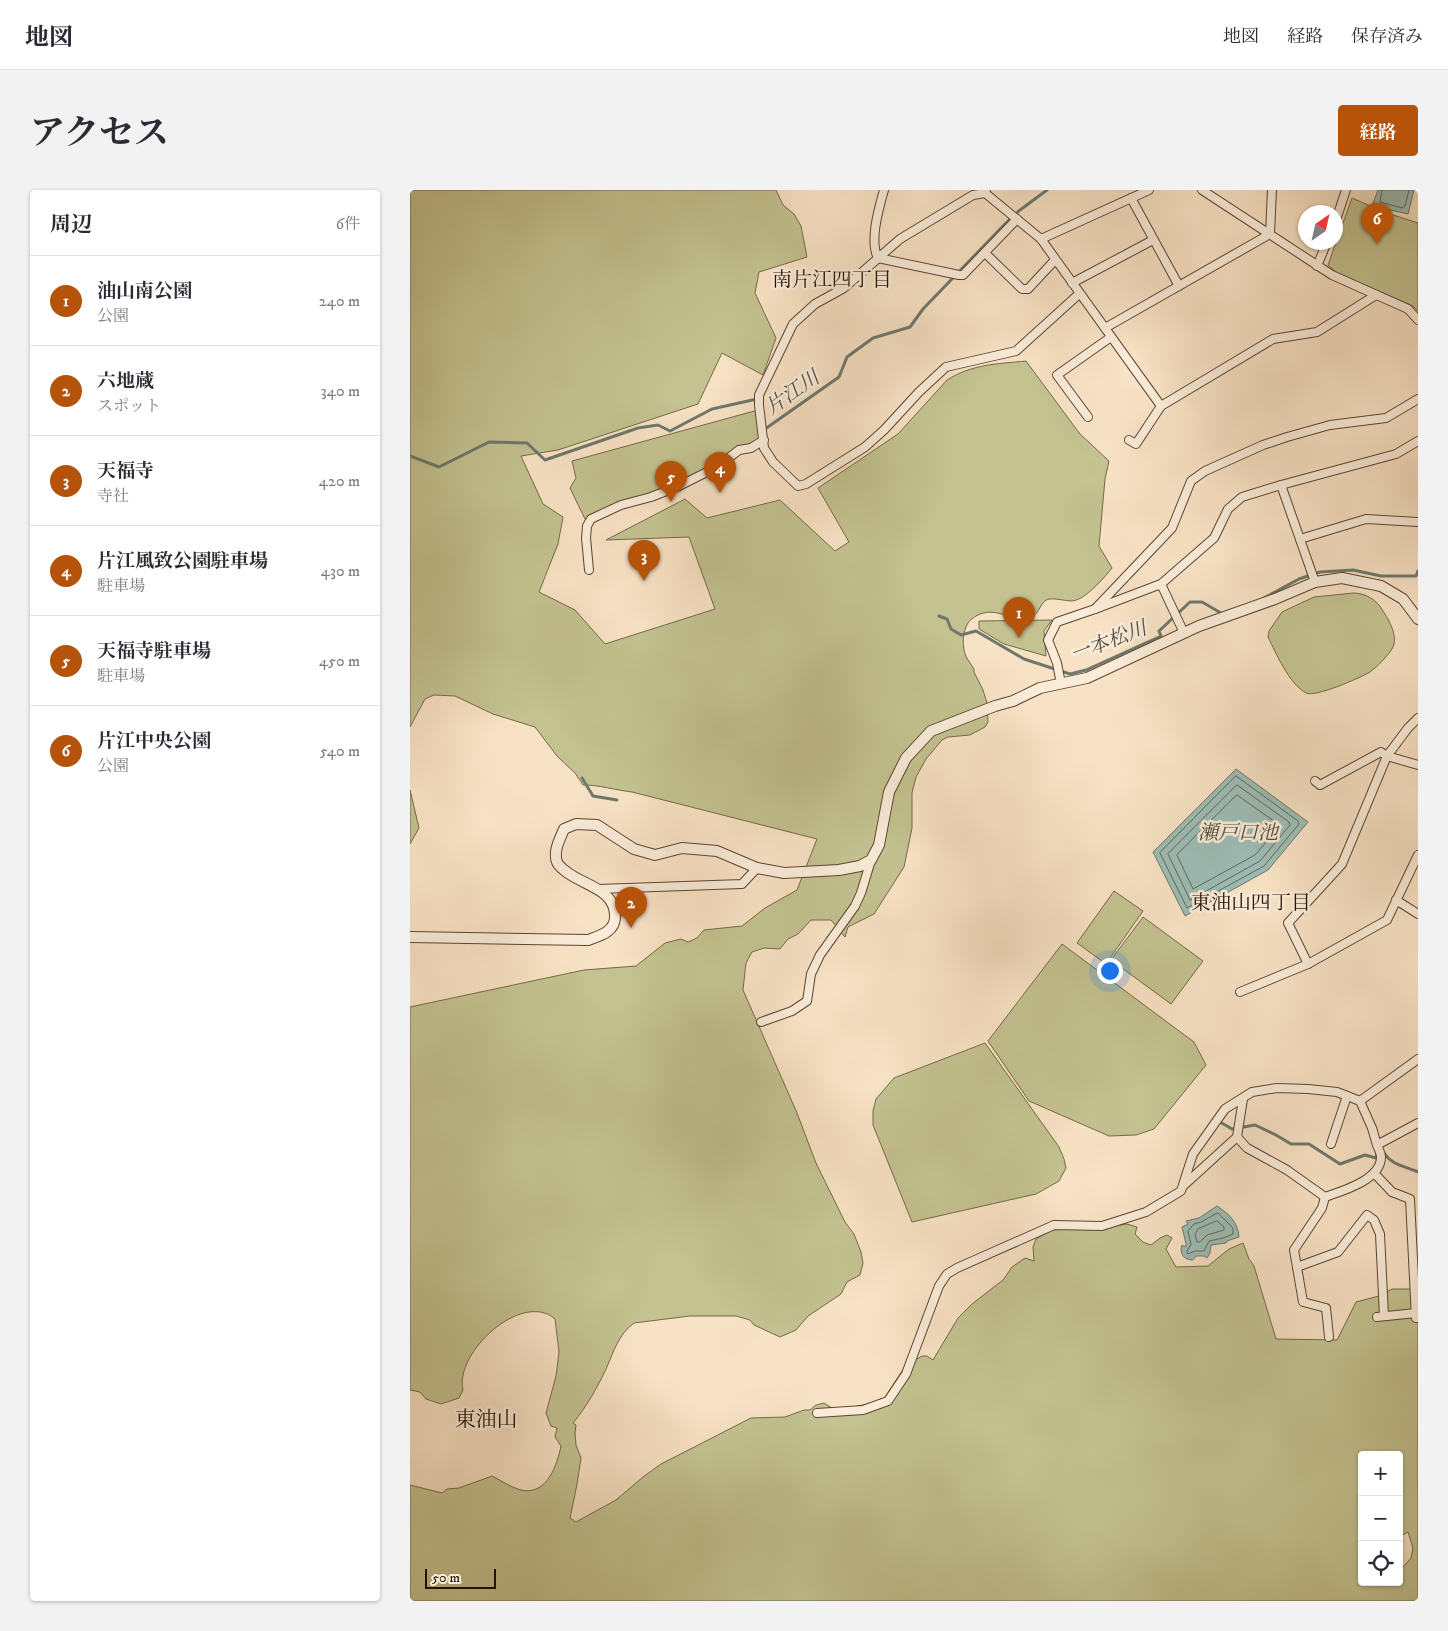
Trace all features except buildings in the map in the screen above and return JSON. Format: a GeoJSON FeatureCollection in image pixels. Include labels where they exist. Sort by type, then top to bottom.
{"type":"FeatureCollection","features":[{"type":"Feature","properties":{"kind":"street"},"geometry":{"type":"LineString","coordinates":[[878,258],[875,252],[876,218],[884,190]]}},
{"type":"Feature","properties":{"kind":"street"},"geometry":{"type":"LineString","coordinates":[[963,190],[973,195]]}},
{"type":"Feature","properties":{"kind":"street"},"geometry":{"type":"LineString","coordinates":[[1041,239],[1149,190]]}},
{"type":"Feature","properties":{"kind":"street"},"geometry":{"type":"LineString","coordinates":[[1202,190],[1332,276],[1408,309],[1418,320]]}},
{"type":"Feature","properties":{"kind":"street"},"geometry":{"type":"LineString","coordinates":[[1270,234],[1272,190]]}},
{"type":"Feature","properties":{"kind":"street"},"geometry":{"type":"LineString","coordinates":[[1341,205],[1346,190]]}},
{"type":"Feature","properties":{"kind":"street"},"geometry":{"type":"LineString","coordinates":[[1079,294],[1016,351],[946,367],[865,447],[806,484],[798,486],[773,462],[764,448],[759,395],[793,324],[815,304],[844,288],[900,239],[973,195],[986,191],[1041,239],[1161,406]]}},
{"type":"Feature","properties":{"kind":"street"},"geometry":{"type":"LineString","coordinates":[[1131,198],[1179,286]]}},
{"type":"Feature","properties":{"kind":"street"},"geometry":{"type":"LineString","coordinates":[[878,258],[959,275],[964,274],[1017,219]]}},
{"type":"Feature","properties":{"kind":"street"},"geometry":{"type":"LineString","coordinates":[[1105,328],[1270,234]]}},
{"type":"Feature","properties":{"kind":"street"},"geometry":{"type":"LineString","coordinates":[[1072,283],[1153,240]]}},
{"type":"Feature","properties":{"kind":"street"},"geometry":{"type":"LineString","coordinates":[[1317,266],[1324,250]]}},
{"type":"Feature","properties":{"kind":"street"},"geometry":{"type":"LineString","coordinates":[[985,253],[1022,289],[1028,289],[1056,260]]}},
{"type":"Feature","properties":{"kind":"street"},"geometry":{"type":"LineString","coordinates":[[1129,440],[1136,444],[1161,406],[1273,338],[1316,332],[1376,295]]}},
{"type":"Feature","properties":{"kind":"street"},"geometry":{"type":"LineString","coordinates":[[1088,413],[1057,374],[1111,337]]}},
{"type":"Feature","properties":{"kind":"street"},"geometry":{"type":"LineString","coordinates":[[1095,609],[1172,528],[1192,481],[1205,470],[1263,445],[1287,437],[1330,425],[1386,418],[1418,399]]}},
{"type":"Feature","properties":{"kind":"street"},"geometry":{"type":"LineString","coordinates":[[589,570],[586,538],[587,526],[591,519],[621,505],[651,498],[679,486],[717,467],[739,450],[751,448],[764,440]]}},
{"type":"Feature","properties":{"kind":"street"},"geometry":{"type":"LineString","coordinates":[[1060,681],[1057,663],[1048,640],[1057,622],[1161,584],[1214,538],[1228,508],[1242,497],[1396,454],[1418,441]]}},
{"type":"Feature","properties":{"kind":"street"},"geometry":{"type":"LineString","coordinates":[[1281,485],[1315,581]]}},
{"type":"Feature","properties":{"kind":"street"},"geometry":{"type":"LineString","coordinates":[[1300,539],[1366,519],[1418,522]]}},
{"type":"Feature","properties":{"kind":"street"},"geometry":{"type":"LineString","coordinates":[[761,1022],[792,1011],[807,1001],[811,974],[820,955],[855,906],[861,893],[871,860],[879,845],[889,792],[906,758],[931,731],[1013,701],[1060,681],[1087,678],[1199,626],[1266,602],[1315,581],[1342,578],[1381,586],[1403,599],[1418,619]]}},
{"type":"Feature","properties":{"kind":"street"},"geometry":{"type":"LineString","coordinates":[[1161,584],[1184,633]]}},
{"type":"Feature","properties":{"kind":"street"},"geometry":{"type":"LineString","coordinates":[[1308,964],[1288,923],[1342,864],[1388,756],[1408,728],[1418,718]]}},
{"type":"Feature","properties":{"kind":"street"},"geometry":{"type":"LineString","coordinates":[[1315,782],[1320,786],[1381,752],[1418,765]]}},
{"type":"Feature","properties":{"kind":"street"},"geometry":{"type":"LineString","coordinates":[[410,937],[588,940],[606,934],[615,920],[615,906],[604,893],[578,881],[562,869],[557,862],[556,847],[564,829],[576,824],[597,825],[634,849],[655,855],[682,848],[717,851],[757,868],[784,873],[838,870],[860,866],[871,860]]}},
{"type":"Feature","properties":{"kind":"street"},"geometry":{"type":"LineString","coordinates":[[1240,992],[1308,964],[1387,920],[1418,855]]}},
{"type":"Feature","properties":{"kind":"street"},"geometry":{"type":"LineString","coordinates":[[598,890],[742,884],[757,868]]}},
{"type":"Feature","properties":{"kind":"street"},"geometry":{"type":"LineString","coordinates":[[1396,900],[1418,914]]}},
{"type":"Feature","properties":{"kind":"street"},"geometry":{"type":"LineString","coordinates":[[1360,1101],[1418,1059]]}},
{"type":"Feature","properties":{"kind":"street"},"geometry":{"type":"LineString","coordinates":[[1183,1187],[1193,1154],[1225,1109],[1252,1092],[1277,1088],[1337,1092],[1360,1101],[1382,1156],[1377,1171],[1352,1188],[1325,1197]]}},
{"type":"Feature","properties":{"kind":"street"},"geometry":{"type":"LineString","coordinates":[[1331,1144],[1347,1096]]}},
{"type":"Feature","properties":{"kind":"street"},"geometry":{"type":"LineString","coordinates":[[817,1413],[863,1410],[888,1401],[906,1374],[939,1286],[947,1274],[1054,1225],[1102,1226],[1146,1212],[1181,1191],[1237,1136],[1243,1099]]}},
{"type":"Feature","properties":{"kind":"street"},"geometry":{"type":"LineString","coordinates":[[1377,1145],[1418,1123]]}},
{"type":"Feature","properties":{"kind":"street"},"geometry":{"type":"LineString","coordinates":[[1237,1136],[1247,1148],[1286,1170],[1325,1197]]}},
{"type":"Feature","properties":{"kind":"street"},"geometry":{"type":"LineString","coordinates":[[1297,1267],[1338,1252],[1367,1215],[1374,1220],[1380,1234],[1381,1316],[1416,1316],[1410,1199],[1392,1192],[1374,1173]]}},
{"type":"Feature","properties":{"kind":"street"},"geometry":{"type":"LineString","coordinates":[[1325,1197],[1322,1208],[1294,1250],[1303,1302],[1326,1308],[1329,1337]]}},
{"type":"Feature","properties":{"kind":"shaded area"},"geometry":{"type":"Polygon","coordinates":[[[410,190],[776,190],[783,205],[794,214],[801,226],[807,257],[759,272],[755,293],[776,338],[763,375],[722,353],[698,404],[558,450],[521,456],[543,504],[563,517],[558,544],[539,592],[575,610],[605,644],[715,609],[689,537],[606,540],[685,499],[707,518],[780,500],[835,551],[849,542],[818,488],[898,434],[947,380],[975,368],[1026,361],[1080,434],[1109,461],[1105,479],[1099,546],[1112,568],[1094,588],[1077,600],[1046,600],[1034,615],[1024,619],[991,612],[976,616],[969,622],[966,627],[963,644],[966,656],[983,690],[987,703],[988,722],[985,727],[970,735],[948,737],[942,740],[926,759],[916,777],[912,793],[912,828],[904,867],[874,914],[848,927],[845,937],[831,920],[811,920],[798,934],[788,939],[780,949],[764,948],[752,952],[746,963],[743,990],[797,1113],[816,1163],[845,1222],[854,1234],[863,1263],[860,1275],[847,1282],[841,1294],[808,1316],[796,1330],[780,1337],[754,1325],[750,1320],[736,1316],[690,1316],[634,1323],[620,1338],[595,1390],[573,1423],[576,1425],[576,1445],[581,1458],[570,1518],[576,1522],[616,1500],[661,1464],[751,1418],[785,1417],[804,1410],[810,1410],[816,1405],[824,1403],[840,1413],[852,1407],[872,1406],[883,1400],[906,1365],[922,1356],[927,1356],[933,1360],[958,1318],[972,1304],[1003,1280],[1012,1267],[1025,1258],[1034,1261],[1033,1247],[1036,1239],[1052,1230],[1078,1228],[1088,1230],[1127,1224],[1137,1227],[1135,1234],[1143,1242],[1151,1245],[1167,1235],[1172,1238],[1166,1249],[1176,1267],[1208,1266],[1229,1249],[1243,1243],[1254,1266],[1276,1339],[1337,1340],[1356,1302],[1379,1296],[1392,1289],[1410,1289],[1418,1284],[1418,1601],[410,1601],[410,1485],[442,1493],[447,1489],[459,1488],[492,1476],[517,1489],[530,1491],[544,1484],[549,1477],[557,1462],[561,1446],[555,1437],[557,1428],[551,1426],[546,1413],[556,1376],[559,1352],[555,1319],[541,1312],[525,1313],[509,1319],[493,1330],[479,1344],[469,1359],[463,1375],[463,1390],[459,1398],[441,1404],[426,1399],[420,1392],[410,1390],[410,1007],[584,970],[636,966],[665,943],[681,939],[688,942],[697,938],[704,930],[742,926],[765,908],[797,890],[817,839],[632,792],[583,785],[575,773],[557,756],[535,727],[493,714],[455,696],[434,695],[425,699],[410,727],[410,190]]]}},
{"type":"Feature","properties":{"kind":"shaded area"},"geometry":{"type":"Polygon","coordinates":[[[1352,198],[1384,212],[1418,223],[1418,311],[1413,306],[1337,273],[1328,265],[1333,250],[1343,250],[1343,223],[1352,198]]]}},
{"type":"Feature","properties":{"kind":"shaded area"},"geometry":{"type":"Polygon","coordinates":[[[758,410],[761,439],[680,483],[585,519],[570,488],[576,478],[572,461],[758,410]]]}},
{"type":"Feature","properties":{"kind":"shaded area"},"geometry":{"type":"Polygon","coordinates":[[[1353,593],[1367,596],[1381,607],[1392,628],[1393,647],[1379,664],[1365,675],[1318,693],[1306,693],[1294,683],[1284,668],[1268,637],[1269,631],[1282,612],[1314,597],[1353,593]]]}},
{"type":"Feature","properties":{"kind":"shaded area"},"geometry":{"type":"Polygon","coordinates":[[[1052,620],[1044,631],[1046,656],[1004,644],[979,629],[979,621],[1052,620]]]}},
{"type":"Feature","properties":{"kind":"shaded area"},"geometry":{"type":"Polygon","coordinates":[[[410,790],[419,828],[410,844],[410,790]]]}},
{"type":"Feature","properties":{"kind":"shaded area"},"geometry":{"type":"Polygon","coordinates":[[[1114,891],[1143,911],[1106,964],[1077,943],[1114,891]]]}},
{"type":"Feature","properties":{"kind":"shaded area"},"geometry":{"type":"Polygon","coordinates":[[[1143,917],[1203,961],[1171,1004],[1111,960],[1143,917]]]}},
{"type":"Feature","properties":{"kind":"shaded area"},"geometry":{"type":"Polygon","coordinates":[[[1062,944],[1194,1042],[1206,1065],[1154,1129],[1136,1135],[1109,1136],[1029,1101],[988,1041],[1062,944]]]}},
{"type":"Feature","properties":{"kind":"shaded area"},"geometry":{"type":"Polygon","coordinates":[[[985,1043],[1059,1147],[1066,1168],[1059,1181],[1036,1194],[912,1222],[873,1125],[873,1111],[876,1099],[894,1078],[985,1043]]]}},
{"type":"Feature","properties":{"kind":"water"},"geometry":{"type":"Polygon","coordinates":[[[1378,190],[1414,190],[1408,214],[1372,206],[1378,190]]]}},
{"type":"Feature","properties":{"kind":"water","name":"瀬戸口池"},"geometry":{"type":"Polygon","coordinates":[[[1236,769],[1308,822],[1268,870],[1185,916],[1153,852],[1236,769]]]}},
{"type":"Feature","properties":{"kind":"water"},"geometry":{"type":"Polygon","coordinates":[[[1217,1206],[1232,1219],[1237,1227],[1239,1237],[1226,1243],[1211,1245],[1207,1258],[1196,1256],[1193,1260],[1190,1260],[1185,1258],[1181,1251],[1182,1245],[1185,1247],[1186,1244],[1182,1227],[1188,1224],[1186,1221],[1199,1218],[1217,1206]]]}},
{"type":"Feature","properties":{"kind":"waterway","name":"片江川"},"geometry":{"type":"LineString","coordinates":[[765,427],[765,429],[839,377],[847,357],[873,338],[910,327],[923,309],[1005,224],[1047,190]]}},
{"type":"Feature","properties":{"kind":"waterway","name":"片江川"},"geometry":{"type":"LineString","coordinates":[[410,456],[439,467],[489,442],[527,443],[545,460],[638,428],[658,425],[670,431],[712,409],[757,399]]}},
{"type":"Feature","properties":{"kind":"waterway","name":"一本松川"},"geometry":{"type":"LineString","coordinates":[[1262,599],[1299,579],[1320,572],[1353,570],[1381,576],[1416,576],[1418,571]]}},
{"type":"Feature","properties":{"kind":"waterway","name":"一本松川"},"geometry":{"type":"LineString","coordinates":[[939,616],[947,619],[951,629],[961,635],[976,631],[1024,659],[1070,674],[1086,670],[1161,636],[1159,631],[1190,602],[1202,602],[1221,613]]}},
{"type":"Feature","properties":{"kind":"waterway"},"geometry":{"type":"LineString","coordinates":[[582,778],[593,796],[617,800]]}},
{"type":"Feature","properties":{"kind":"waterway"},"geometry":{"type":"LineString","coordinates":[[1220,1122],[1232,1129],[1255,1125],[1291,1144],[1309,1144],[1340,1164],[1365,1155],[1376,1158],[1377,1153],[1384,1153],[1391,1161],[1418,1172]]}},
{"type":"Feature","properties":{"kind":"place","name":"片江中央公園"},"geometry":{"type":"Point","coordinates":[1377,244]}},
{"type":"Feature","properties":{"kind":"place","name":"片江風致公園駐車場"},"geometry":{"type":"Point","coordinates":[720,493]}},
{"type":"Feature","properties":{"kind":"place","name":"天福寺駐車場"},"geometry":{"type":"Point","coordinates":[671,502]}},
{"type":"Feature","properties":{"kind":"place","name":"天福寺"},"geometry":{"type":"Point","coordinates":[644,581]}},
{"type":"Feature","properties":{"kind":"place","name":"油山南公園"},"geometry":{"type":"Point","coordinates":[1019,638]}},
{"type":"Feature","properties":{"kind":"place","name":"六地蔵"},"geometry":{"type":"Point","coordinates":[631,928]}},
{"type":"Feature","properties":{"kind":"district","name":"南片江四丁目"},"geometry":{"type":"Point","coordinates":[832,279]}},
{"type":"Feature","properties":{"kind":"district","name":"東油山四丁目"},"geometry":{"type":"Point","coordinates":[1251,902]}},
{"type":"Feature","properties":{"kind":"district","name":"東油山"},"geometry":{"type":"Point","coordinates":[486,1419]}}]}
